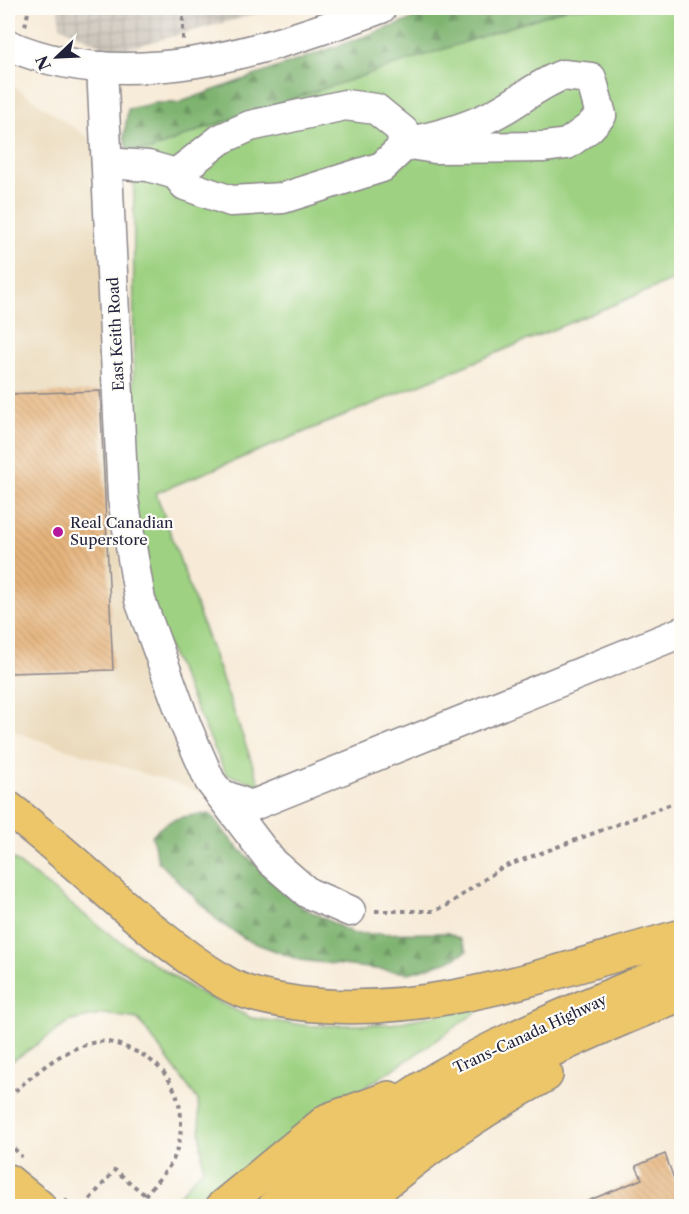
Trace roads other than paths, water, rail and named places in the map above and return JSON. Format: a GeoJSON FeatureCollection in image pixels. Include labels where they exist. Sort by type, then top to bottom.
{"type":"FeatureCollection","features":[{"type":"Feature","properties":{"kind":"main road"},"geometry":{"type":"LineString","coordinates":[[8,808],[182,953],[225,982],[252,994],[278,1000],[326,1007],[419,1003],[482,990],[681,936]]}},
{"type":"Feature","properties":{"kind":"main road","name":"Trans-Canada Highway"},"geometry":{"type":"LineString","coordinates":[[275,1206],[342,1146],[389,1110],[430,1083],[494,1048],[551,1021],[681,966]]}},
{"type":"Feature","properties":{"kind":"main road","name":"Trans-Canada Highway"},"geometry":{"type":"LineString","coordinates":[[316,1206],[405,1132],[454,1101],[560,1045],[681,994]]}},
{"type":"Feature","properties":{"kind":"main road"},"geometry":{"type":"LineString","coordinates":[[358,1206],[425,1151],[518,1090],[681,1009]]}},
{"type":"Feature","properties":{"kind":"main road"},"geometry":{"type":"LineString","coordinates":[[223,1206],[328,1120],[430,1083]]}},
{"type":"Feature","properties":{"kind":"main road"},"geometry":{"type":"LineString","coordinates":[[8,1181],[39,1206]]}},
{"type":"Feature","properties":{"kind":"street"},"geometry":{"type":"LineString","coordinates":[[8,45],[77,65],[135,69],[190,64],[337,24],[381,8]]}},
{"type":"Feature","properties":{"kind":"street","name":"East Keith Road"},"geometry":{"type":"LineString","coordinates":[[102,67],[123,499],[140,600],[186,726],[210,781],[271,861],[308,893],[350,911]]}},
{"type":"Feature","properties":{"kind":"street"},"geometry":{"type":"LineString","coordinates":[[564,75],[591,78],[601,115],[589,128],[567,144],[544,147],[435,147],[403,143],[426,139],[490,116],[549,80],[564,75]]}},
{"type":"Feature","properties":{"kind":"street"},"geometry":{"type":"LineString","coordinates":[[107,163],[148,166],[176,174],[186,185],[231,201],[283,198],[382,167],[402,148],[403,131],[376,109],[345,105],[250,126],[221,139],[176,174]]}},
{"type":"Feature","properties":{"kind":"street"},"geometry":{"type":"LineString","coordinates":[[220,794],[251,806],[260,803],[681,632]]}},
{"type":"Feature","properties":{"kind":"place","name":"Real Canadian Superstore"},"geometry":{"type":"Point","coordinates":[58,532]}}]}
